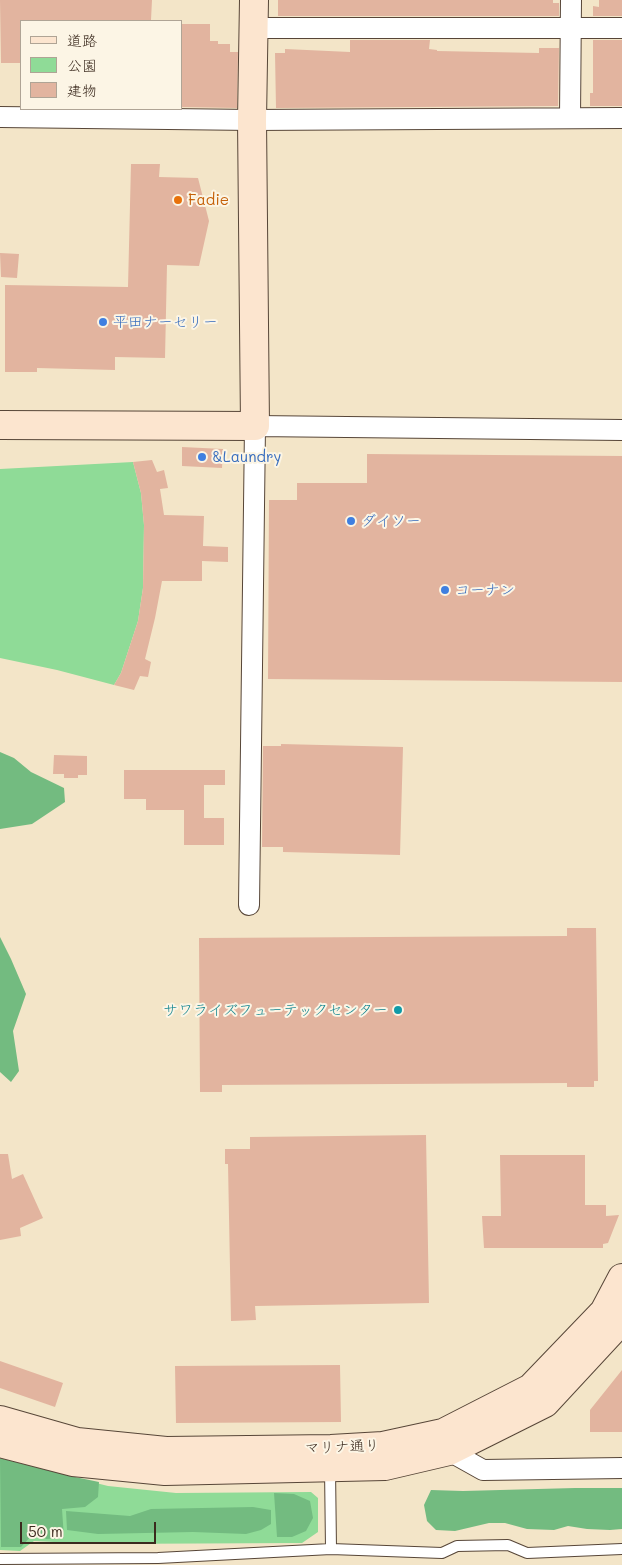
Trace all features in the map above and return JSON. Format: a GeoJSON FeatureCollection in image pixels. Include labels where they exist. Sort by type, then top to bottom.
{"type":"FeatureCollection","features":[{"type":"Feature","properties":{"kind":"street"},"geometry":{"type":"LineString","coordinates":[[249,905],[255,426],[252,120],[254,0]]}},
{"type":"Feature","properties":{"kind":"street"},"geometry":{"type":"LineString","coordinates":[[570,117],[571,0]]}},
{"type":"Feature","properties":{"kind":"street"},"geometry":{"type":"LineString","coordinates":[[253,28],[622,28]]}},
{"type":"Feature","properties":{"kind":"street"},"geometry":{"type":"LineString","coordinates":[[0,117],[252,120],[622,118]]}},
{"type":"Feature","properties":{"kind":"street"},"geometry":{"type":"LineString","coordinates":[[0,426],[255,426],[622,430]]}},
{"type":"Feature","properties":{"kind":"street","name":"マリナ通り"},"geometry":{"type":"LineString","coordinates":[[0,1420],[77,1442],[166,1450],[331,1449],[383,1446],[442,1433],[530,1388],[604,1312],[622,1278]]}},
{"type":"Feature","properties":{"kind":"street","name":"マリナ通り"},"geometry":{"type":"LineString","coordinates":[[0,1443],[73,1462],[165,1471],[385,1466],[449,1451],[545,1403],[622,1320]]}},
{"type":"Feature","properties":{"kind":"street"},"geometry":{"type":"LineString","coordinates":[[449,1451],[484,1470],[622,1468]]}},
{"type":"Feature","properties":{"kind":"lane"},"geometry":{"type":"LineString","coordinates":[[330,1468],[331,1549]]}},
{"type":"Feature","properties":{"kind":"lane"},"geometry":{"type":"LineString","coordinates":[[4,1561],[158,1558],[331,1549],[442,1553],[457,1546],[508,1545],[527,1553],[622,1549]]}},
{"type":"Feature","properties":{"kind":"green space"},"geometry":{"type":"Polygon","coordinates":[[[133,462],[141,493],[144,525],[143,588],[138,621],[121,673],[114,685],[0,658],[0,469],[133,462]]]}},
{"type":"Feature","properties":{"kind":"green space"},"geometry":{"type":"Polygon","coordinates":[[[0,752],[14,758],[31,772],[64,788],[65,802],[32,824],[0,829],[0,752]]]}},
{"type":"Feature","properties":{"kind":"green space"},"geometry":{"type":"Polygon","coordinates":[[[0,937],[26,994],[13,1031],[19,1071],[11,1082],[0,1072],[0,937]]]}},
{"type":"Feature","properties":{"kind":"green space"},"geometry":{"type":"Polygon","coordinates":[[[0,1458],[99,1482],[98,1497],[85,1507],[62,1509],[64,1538],[46,1539],[41,1534],[32,1535],[21,1547],[1,1547],[0,1458]]]}},
{"type":"Feature","properties":{"kind":"green space"},"geometry":{"type":"Polygon","coordinates":[[[0,1459],[108,1486],[176,1493],[311,1492],[318,1498],[318,1532],[302,1543],[94,1544],[34,1541],[20,1551],[0,1550],[0,1459]]]}},
{"type":"Feature","properties":{"kind":"green space"},"geometry":{"type":"Polygon","coordinates":[[[622,1488],[622,1529],[587,1529],[568,1526],[554,1530],[527,1529],[505,1523],[489,1523],[455,1531],[436,1530],[427,1521],[424,1505],[431,1490],[622,1488]]]}},
{"type":"Feature","properties":{"kind":"green space"},"geometry":{"type":"Polygon","coordinates":[[[274,1493],[294,1494],[310,1501],[313,1518],[306,1531],[292,1537],[277,1537],[274,1493]]]}},
{"type":"Feature","properties":{"kind":"green space"},"geometry":{"type":"Polygon","coordinates":[[[253,1507],[271,1510],[271,1524],[261,1530],[246,1534],[193,1532],[98,1534],[67,1530],[66,1511],[130,1516],[151,1509],[253,1507]]]}},
{"type":"Feature","properties":{"kind":"building"},"geometry":{"type":"Polygon","coordinates":[[[0,0],[152,0],[151,20],[20,20],[20,63],[1,63],[0,0]]]}},
{"type":"Feature","properties":{"kind":"building"},"geometry":{"type":"Polygon","coordinates":[[[278,0],[553,0],[553,3],[559,3],[559,16],[278,16],[278,0]]]}},
{"type":"Feature","properties":{"kind":"building"},"geometry":{"type":"Polygon","coordinates":[[[599,0],[622,0],[622,16],[593,16],[593,6],[599,7],[599,0]]]}},
{"type":"Feature","properties":{"kind":"building"},"geometry":{"type":"Polygon","coordinates":[[[182,24],[210,24],[210,41],[218,41],[218,44],[230,44],[230,52],[238,52],[237,108],[182,107],[182,24]]]}},
{"type":"Feature","properties":{"kind":"building"},"geometry":{"type":"Polygon","coordinates":[[[350,40],[430,40],[429,49],[437,51],[539,53],[539,48],[559,48],[558,106],[276,108],[275,53],[285,53],[285,49],[350,52],[350,40]]]}},
{"type":"Feature","properties":{"kind":"building"},"geometry":{"type":"Polygon","coordinates":[[[593,40],[622,40],[622,106],[590,106],[590,93],[593,93],[593,40]]]}},
{"type":"Feature","properties":{"kind":"building"},"geometry":{"type":"Polygon","coordinates":[[[131,164],[160,164],[159,177],[198,178],[209,221],[199,266],[167,265],[165,358],[115,357],[115,370],[37,368],[37,372],[5,372],[5,285],[128,287],[131,164]]]}},
{"type":"Feature","properties":{"kind":"building"},"geometry":{"type":"Polygon","coordinates":[[[0,253],[19,254],[17,278],[1,277],[0,253]]]}},
{"type":"Feature","properties":{"kind":"building","name":"&Laundry"},"geometry":{"type":"Polygon","coordinates":[[[182,447],[223,449],[222,468],[182,466],[182,447]]]}},
{"type":"Feature","properties":{"kind":"building","name":"コーナン"},"geometry":{"type":"Polygon","coordinates":[[[367,454],[622,456],[622,682],[268,679],[269,500],[297,500],[297,483],[367,483],[367,454]]]}},
{"type":"Feature","properties":{"kind":"building"},"geometry":{"type":"Polygon","coordinates":[[[152,460],[157,472],[164,470],[168,488],[160,489],[164,515],[204,516],[203,546],[228,547],[228,562],[202,561],[202,581],[162,581],[145,659],[151,662],[148,677],[140,676],[134,690],[114,685],[121,673],[138,621],[143,588],[144,525],[141,493],[133,462],[152,460]]]}},
{"type":"Feature","properties":{"kind":"building"},"geometry":{"type":"Polygon","coordinates":[[[281,744],[403,747],[400,855],[283,852],[283,847],[262,847],[263,746],[281,746],[281,744]]]}},
{"type":"Feature","properties":{"kind":"building"},"geometry":{"type":"Polygon","coordinates":[[[54,755],[87,756],[87,775],[78,775],[78,778],[64,778],[64,774],[53,774],[54,755]]]}},
{"type":"Feature","properties":{"kind":"building"},"geometry":{"type":"Polygon","coordinates":[[[124,770],[225,770],[225,785],[204,785],[204,818],[224,818],[224,845],[184,845],[184,810],[146,810],[146,799],[124,799],[124,770]]]}},
{"type":"Feature","properties":{"kind":"building","name":"サワライズフューテックセンター"},"geometry":{"type":"Polygon","coordinates":[[[567,928],[596,928],[598,1081],[594,1081],[594,1087],[567,1087],[567,1083],[222,1085],[222,1092],[200,1092],[199,938],[567,936],[567,928]]]}},
{"type":"Feature","properties":{"kind":"building"},"geometry":{"type":"Polygon","coordinates":[[[426,1135],[429,1303],[255,1306],[256,1320],[231,1321],[228,1164],[225,1164],[225,1149],[250,1149],[250,1137],[426,1135]]]}},
{"type":"Feature","properties":{"kind":"building"},"geometry":{"type":"Polygon","coordinates":[[[0,1154],[8,1154],[12,1179],[23,1174],[43,1218],[20,1228],[21,1236],[0,1240],[0,1154]]]}},
{"type":"Feature","properties":{"kind":"building"},"geometry":{"type":"Polygon","coordinates":[[[500,1155],[585,1155],[585,1205],[606,1205],[606,1216],[619,1215],[608,1243],[603,1244],[603,1248],[484,1248],[482,1216],[501,1216],[500,1155]]]}},
{"type":"Feature","properties":{"kind":"building"},"geometry":{"type":"Polygon","coordinates":[[[0,1361],[63,1383],[55,1407],[0,1388],[0,1361]]]}},
{"type":"Feature","properties":{"kind":"building"},"geometry":{"type":"Polygon","coordinates":[[[340,1365],[341,1422],[176,1423],[175,1366],[340,1365]]]}},
{"type":"Feature","properties":{"kind":"building"},"geometry":{"type":"Polygon","coordinates":[[[622,1370],[622,1432],[590,1432],[590,1410],[622,1370]]]}},
{"type":"Feature","properties":{"kind":"place","name":"Fadie"},"geometry":{"type":"Point","coordinates":[178,200]}},
{"type":"Feature","properties":{"kind":"place","name":"平田ナーセリー"},"geometry":{"type":"Point","coordinates":[103,322]}},
{"type":"Feature","properties":{"kind":"place","name":"&Laundry"},"geometry":{"type":"Point","coordinates":[202,457]}},
{"type":"Feature","properties":{"kind":"place","name":"ダイソー"},"geometry":{"type":"Point","coordinates":[351,521]}},
{"type":"Feature","properties":{"kind":"place","name":"コーナン"},"geometry":{"type":"Point","coordinates":[445,590]}},
{"type":"Feature","properties":{"kind":"place","name":"サワライズフューテックセンター"},"geometry":{"type":"Point","coordinates":[398,1010]}}]}
